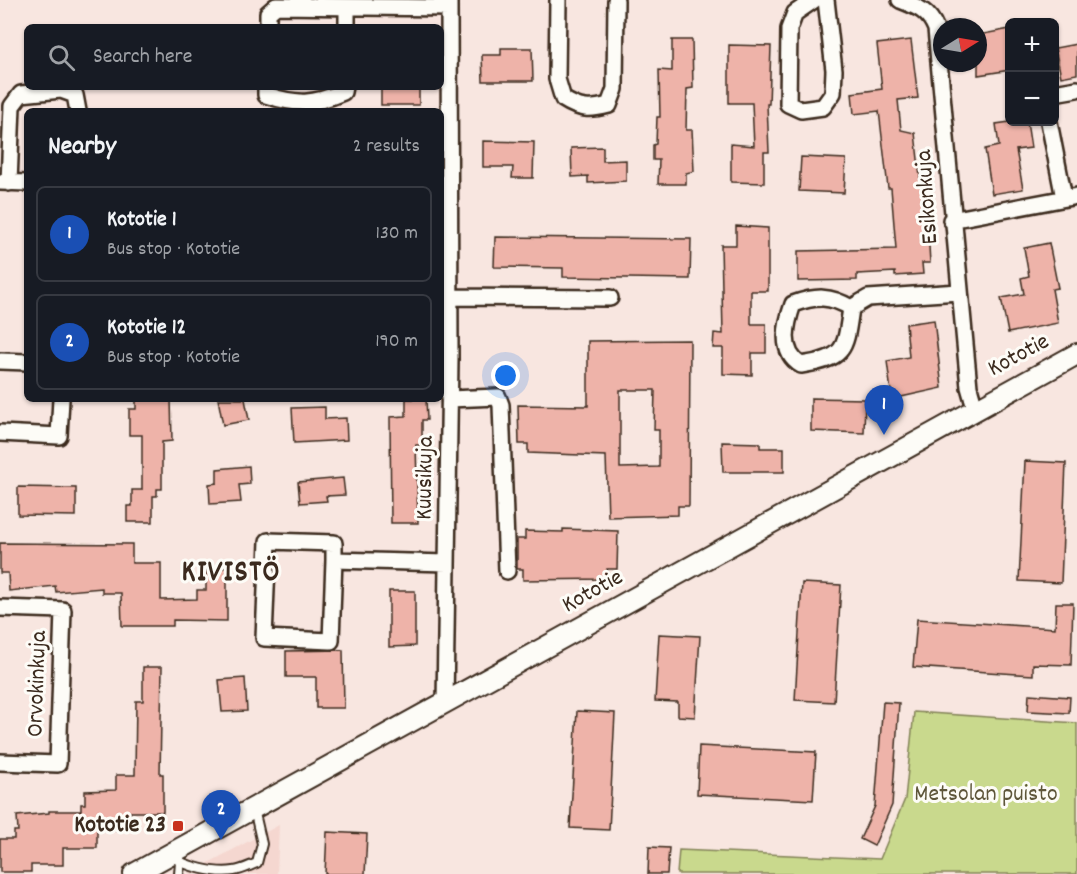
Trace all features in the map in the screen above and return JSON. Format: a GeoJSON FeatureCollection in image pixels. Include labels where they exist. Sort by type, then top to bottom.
{"type":"FeatureCollection","features":[{"type":"Feature","properties":{"kind":"street"},"geometry":{"type":"LineString","coordinates":[[558,0],[557,79],[564,99],[578,108],[593,110],[609,105],[615,89],[616,0]]}},
{"type":"Feature","properties":{"kind":"street"},"geometry":{"type":"LineString","coordinates":[[814,0],[795,13],[789,29],[788,104],[801,110],[823,107],[834,93],[834,70],[826,0]]}},
{"type":"Feature","properties":{"kind":"street","name":"Esikonkuja"},"geometry":{"type":"LineString","coordinates":[[900,0],[921,8],[931,18],[936,29],[951,220],[969,387],[975,408]]}},
{"type":"Feature","properties":{"kind":"street"},"geometry":{"type":"LineString","coordinates":[[268,24],[268,13],[276,6],[346,7],[449,4]]}},
{"type":"Feature","properties":{"kind":"street","name":"Kuusikuja"},"geometry":{"type":"LineString","coordinates":[[445,704],[449,399],[445,359],[450,297],[449,4]]}},
{"type":"Feature","properties":{"kind":"street"},"geometry":{"type":"LineString","coordinates":[[346,7],[347,24]]}},
{"type":"Feature","properties":{"kind":"street"},"geometry":{"type":"LineString","coordinates":[[1059,92],[1077,89]]}},
{"type":"Feature","properties":{"kind":"street"},"geometry":{"type":"LineString","coordinates":[[24,183],[4,183],[12,106],[21,94],[29,91],[61,90],[75,95],[77,108]]}},
{"type":"Feature","properties":{"kind":"street"},"geometry":{"type":"LineString","coordinates":[[266,90],[266,95],[290,103],[320,102],[343,90]]}},
{"type":"Feature","properties":{"kind":"street"},"geometry":{"type":"LineString","coordinates":[[951,220],[1070,197],[1050,126]]}},
{"type":"Feature","properties":{"kind":"street"},"geometry":{"type":"LineString","coordinates":[[851,308],[868,298],[959,292]]}},
{"type":"Feature","properties":{"kind":"street"},"geometry":{"type":"LineString","coordinates":[[822,296],[837,300],[851,308],[846,344],[835,356],[801,365],[791,359],[787,348],[787,329],[793,304],[822,296]]}},
{"type":"Feature","properties":{"kind":"street"},"geometry":{"type":"LineString","coordinates":[[450,297],[610,298]]}},
{"type":"Feature","properties":{"kind":"street","name":"Kototie"},"geometry":{"type":"LineString","coordinates":[[134,874],[175,858],[254,809],[975,408],[1077,354]]}},
{"type":"Feature","properties":{"kind":"street"},"geometry":{"type":"LineString","coordinates":[[0,361],[24,362]]}},
{"type":"Feature","properties":{"kind":"street"},"geometry":{"type":"LineString","coordinates":[[449,399],[498,397],[501,405],[507,572]]}},
{"type":"Feature","properties":{"kind":"street"},"geometry":{"type":"LineString","coordinates":[[0,433],[59,436],[61,402]]}},
{"type":"Feature","properties":{"kind":"street"},"geometry":{"type":"LineString","coordinates":[[268,541],[334,543],[334,560],[331,640],[264,638],[268,541]]}},
{"type":"Feature","properties":{"kind":"street"},"geometry":{"type":"LineString","coordinates":[[334,560],[447,563]]}},
{"type":"Feature","properties":{"kind":"street","name":"Orvokinkuja"},"geometry":{"type":"LineString","coordinates":[[0,608],[63,610],[58,764],[0,762]]}},
{"type":"Feature","properties":{"kind":"lane"},"geometry":{"type":"LineString","coordinates":[[175,858],[206,869],[232,872],[257,863],[262,844],[254,809]]}},
{"type":"Feature","properties":{"kind":"lane"},"geometry":{"type":"LineString","coordinates":[[175,858],[179,874]]}},
{"type":"Feature","properties":{"kind":"shaded area"},"geometry":{"type":"Polygon","coordinates":[[[279,825],[277,874],[188,874],[279,825]]]}},
{"type":"Feature","properties":{"kind":"green space","name":"Metsolan puisto"},"geometry":{"type":"Polygon","coordinates":[[[914,712],[1077,723],[1077,874],[677,874],[679,850],[880,859],[905,799],[914,712]]]}},
{"type":"Feature","properties":{"kind":"building"},"geometry":{"type":"Polygon","coordinates":[[[1005,30],[1005,71],[978,75],[978,72],[987,72],[987,33],[1005,30]]]}},
{"type":"Feature","properties":{"kind":"building"},"geometry":{"type":"Polygon","coordinates":[[[672,40],[692,40],[693,88],[687,89],[686,130],[692,130],[694,171],[686,173],[686,184],[658,184],[659,160],[653,160],[653,145],[656,144],[657,117],[660,117],[659,70],[672,71],[672,40]]]}},
{"type":"Feature","properties":{"kind":"building"},"geometry":{"type":"Polygon","coordinates":[[[911,40],[918,98],[898,100],[901,130],[915,133],[924,212],[927,212],[930,263],[922,263],[923,274],[895,276],[895,272],[857,274],[857,280],[798,281],[798,251],[896,249],[891,188],[888,188],[879,111],[854,114],[852,93],[882,89],[877,44],[911,40]]]}},
{"type":"Feature","properties":{"kind":"building"},"geometry":{"type":"Polygon","coordinates":[[[1077,44],[1077,74],[1061,77],[1059,47],[1077,44]]]}},
{"type":"Feature","properties":{"kind":"building"},"geometry":{"type":"Polygon","coordinates":[[[729,45],[771,46],[769,104],[767,104],[769,152],[764,152],[764,183],[731,182],[731,144],[754,146],[752,103],[729,103],[729,45]]]}},
{"type":"Feature","properties":{"kind":"building"},"geometry":{"type":"Polygon","coordinates":[[[501,48],[532,48],[533,81],[483,81],[482,55],[501,55],[501,48]]]}},
{"type":"Feature","properties":{"kind":"building"},"geometry":{"type":"Polygon","coordinates":[[[381,90],[419,90],[419,105],[381,105],[381,90]]]}},
{"type":"Feature","properties":{"kind":"building"},"geometry":{"type":"Polygon","coordinates":[[[1005,123],[1005,126],[1028,126],[1031,148],[1016,150],[1023,189],[992,194],[985,149],[999,146],[996,124],[1005,123]]]}},
{"type":"Feature","properties":{"kind":"building"},"geometry":{"type":"Polygon","coordinates":[[[483,141],[534,142],[533,178],[512,178],[513,167],[483,167],[483,141]]]}},
{"type":"Feature","properties":{"kind":"building"},"geometry":{"type":"Polygon","coordinates":[[[603,147],[603,161],[626,160],[626,181],[588,183],[588,176],[572,177],[571,148],[603,147]]]}},
{"type":"Feature","properties":{"kind":"building"},"geometry":{"type":"Polygon","coordinates":[[[801,157],[846,159],[844,193],[799,191],[801,157]]]}},
{"type":"Feature","properties":{"kind":"building"},"geometry":{"type":"Polygon","coordinates":[[[736,226],[768,228],[768,291],[751,291],[751,324],[766,324],[766,353],[752,353],[752,375],[723,374],[723,348],[713,348],[714,333],[723,334],[721,245],[736,245],[736,226]]]}},
{"type":"Feature","properties":{"kind":"building"},"geometry":{"type":"Polygon","coordinates":[[[495,237],[691,239],[690,279],[563,277],[563,268],[494,267],[495,237]]]}},
{"type":"Feature","properties":{"kind":"building"},"geometry":{"type":"Polygon","coordinates":[[[1049,243],[1058,288],[1052,289],[1058,323],[1008,333],[1001,298],[1024,294],[1021,278],[1029,276],[1024,248],[1049,243]]]}},
{"type":"Feature","properties":{"kind":"building"},"geometry":{"type":"Polygon","coordinates":[[[934,320],[942,388],[892,399],[887,361],[909,357],[906,324],[934,320]]]}},
{"type":"Feature","properties":{"kind":"building"},"geometry":{"type":"Polygon","coordinates":[[[690,340],[689,506],[678,506],[678,515],[608,517],[606,456],[528,453],[528,444],[519,444],[518,405],[588,406],[588,341],[690,340]],[[620,390],[620,468],[659,467],[659,430],[654,430],[655,390],[620,390]]]}},
{"type":"Feature","properties":{"kind":"building"},"geometry":{"type":"Polygon","coordinates":[[[811,398],[865,399],[864,433],[811,431],[811,398]]]}},
{"type":"Feature","properties":{"kind":"building"},"geometry":{"type":"Polygon","coordinates":[[[136,402],[171,402],[172,441],[162,442],[162,489],[157,489],[157,496],[153,496],[153,522],[127,522],[127,506],[132,506],[132,490],[142,490],[142,435],[129,435],[129,409],[136,409],[136,402]]]}},
{"type":"Feature","properties":{"kind":"building"},"geometry":{"type":"Polygon","coordinates":[[[219,402],[246,402],[249,420],[223,425],[219,402]]]}},
{"type":"Feature","properties":{"kind":"building"},"geometry":{"type":"Polygon","coordinates":[[[406,402],[426,402],[427,420],[422,420],[422,445],[416,445],[418,523],[391,523],[390,417],[406,416],[406,402]]]}},
{"type":"Feature","properties":{"kind":"building"},"geometry":{"type":"Polygon","coordinates":[[[325,407],[325,419],[346,418],[347,440],[294,443],[292,408],[325,407]]]}},
{"type":"Feature","properties":{"kind":"building"},"geometry":{"type":"Polygon","coordinates":[[[722,442],[760,443],[760,448],[784,448],[784,472],[723,472],[722,442]]]}},
{"type":"Feature","properties":{"kind":"building"},"geometry":{"type":"Polygon","coordinates":[[[1025,461],[1066,463],[1061,583],[1019,581],[1025,461]]]}},
{"type":"Feature","properties":{"kind":"building"},"geometry":{"type":"Polygon","coordinates":[[[249,466],[250,484],[239,485],[241,502],[210,504],[209,484],[217,483],[217,469],[249,466]]]}},
{"type":"Feature","properties":{"kind":"building"},"geometry":{"type":"Polygon","coordinates":[[[343,478],[345,495],[326,496],[327,501],[300,503],[298,482],[343,478]]]}},
{"type":"Feature","properties":{"kind":"building"},"geometry":{"type":"Polygon","coordinates":[[[18,487],[76,488],[76,516],[18,515],[18,487]]]}},
{"type":"Feature","properties":{"kind":"building"},"geometry":{"type":"Polygon","coordinates":[[[563,529],[618,531],[617,569],[607,569],[607,579],[523,580],[523,569],[517,569],[517,539],[525,539],[525,531],[563,532],[563,529]]]}},
{"type":"Feature","properties":{"kind":"building"},"geometry":{"type":"Polygon","coordinates":[[[0,543],[132,544],[132,563],[161,563],[161,600],[197,599],[197,590],[206,590],[206,568],[227,568],[227,621],[173,620],[173,626],[122,626],[121,593],[102,593],[102,588],[56,592],[55,586],[9,591],[8,573],[0,573],[0,543]]]}},
{"type":"Feature","properties":{"kind":"building"},"geometry":{"type":"Polygon","coordinates":[[[802,583],[841,585],[834,702],[795,700],[802,583]]]}},
{"type":"Feature","properties":{"kind":"building"},"geometry":{"type":"Polygon","coordinates":[[[389,591],[415,591],[415,646],[389,647],[389,591]]]}},
{"type":"Feature","properties":{"kind":"building"},"geometry":{"type":"Polygon","coordinates":[[[1056,603],[1073,603],[1071,665],[1033,664],[1033,675],[913,667],[917,619],[1055,628],[1056,603]]]}},
{"type":"Feature","properties":{"kind":"building"},"geometry":{"type":"Polygon","coordinates":[[[659,634],[700,636],[695,717],[678,716],[678,702],[655,701],[659,634]]]}},
{"type":"Feature","properties":{"kind":"building"},"geometry":{"type":"Polygon","coordinates":[[[343,650],[344,708],[316,708],[316,677],[286,677],[286,651],[343,650]]]}},
{"type":"Feature","properties":{"kind":"building"},"geometry":{"type":"Polygon","coordinates":[[[143,667],[162,667],[160,774],[163,774],[163,812],[130,812],[130,830],[97,830],[97,848],[63,848],[63,865],[31,865],[31,872],[0,872],[0,839],[14,839],[14,831],[18,831],[17,816],[49,813],[49,811],[81,811],[81,804],[85,804],[85,791],[116,790],[116,775],[135,775],[136,701],[143,701],[143,667]]]}},
{"type":"Feature","properties":{"kind":"building"},"geometry":{"type":"Polygon","coordinates":[[[245,678],[247,711],[222,712],[219,680],[245,678]]]}},
{"type":"Feature","properties":{"kind":"building"},"geometry":{"type":"Polygon","coordinates":[[[1029,694],[1070,697],[1069,713],[1028,711],[1029,694]]]}},
{"type":"Feature","properties":{"kind":"building"},"geometry":{"type":"Polygon","coordinates":[[[883,702],[899,703],[892,805],[874,846],[860,839],[875,806],[883,702]]]}},
{"type":"Feature","properties":{"kind":"building"},"geometry":{"type":"Polygon","coordinates":[[[577,711],[615,713],[609,830],[570,828],[577,711]]]}},
{"type":"Feature","properties":{"kind":"building"},"geometry":{"type":"Polygon","coordinates":[[[699,746],[816,752],[813,800],[697,794],[699,746]]]}},
{"type":"Feature","properties":{"kind":"building"},"geometry":{"type":"Polygon","coordinates":[[[327,832],[367,834],[365,874],[325,874],[327,832]]]}},
{"type":"Feature","properties":{"kind":"building"},"geometry":{"type":"Polygon","coordinates":[[[649,847],[669,848],[667,874],[648,874],[649,847]]]}},
{"type":"Feature","properties":{"kind":"place","name":"Kototie 1"},"geometry":{"type":"Point","coordinates":[884,435]}},
{"type":"Feature","properties":{"kind":"place","name":"Kototie 23"},"geometry":{"type":"Point","coordinates":[178,826]}},
{"type":"Feature","properties":{"kind":"place","name":"Kototie 12"},"geometry":{"type":"Point","coordinates":[221,840]}},
{"type":"Feature","properties":{"kind":"district","name":"KIVISTÖ"},"geometry":{"type":"Point","coordinates":[231,574]}}]}
